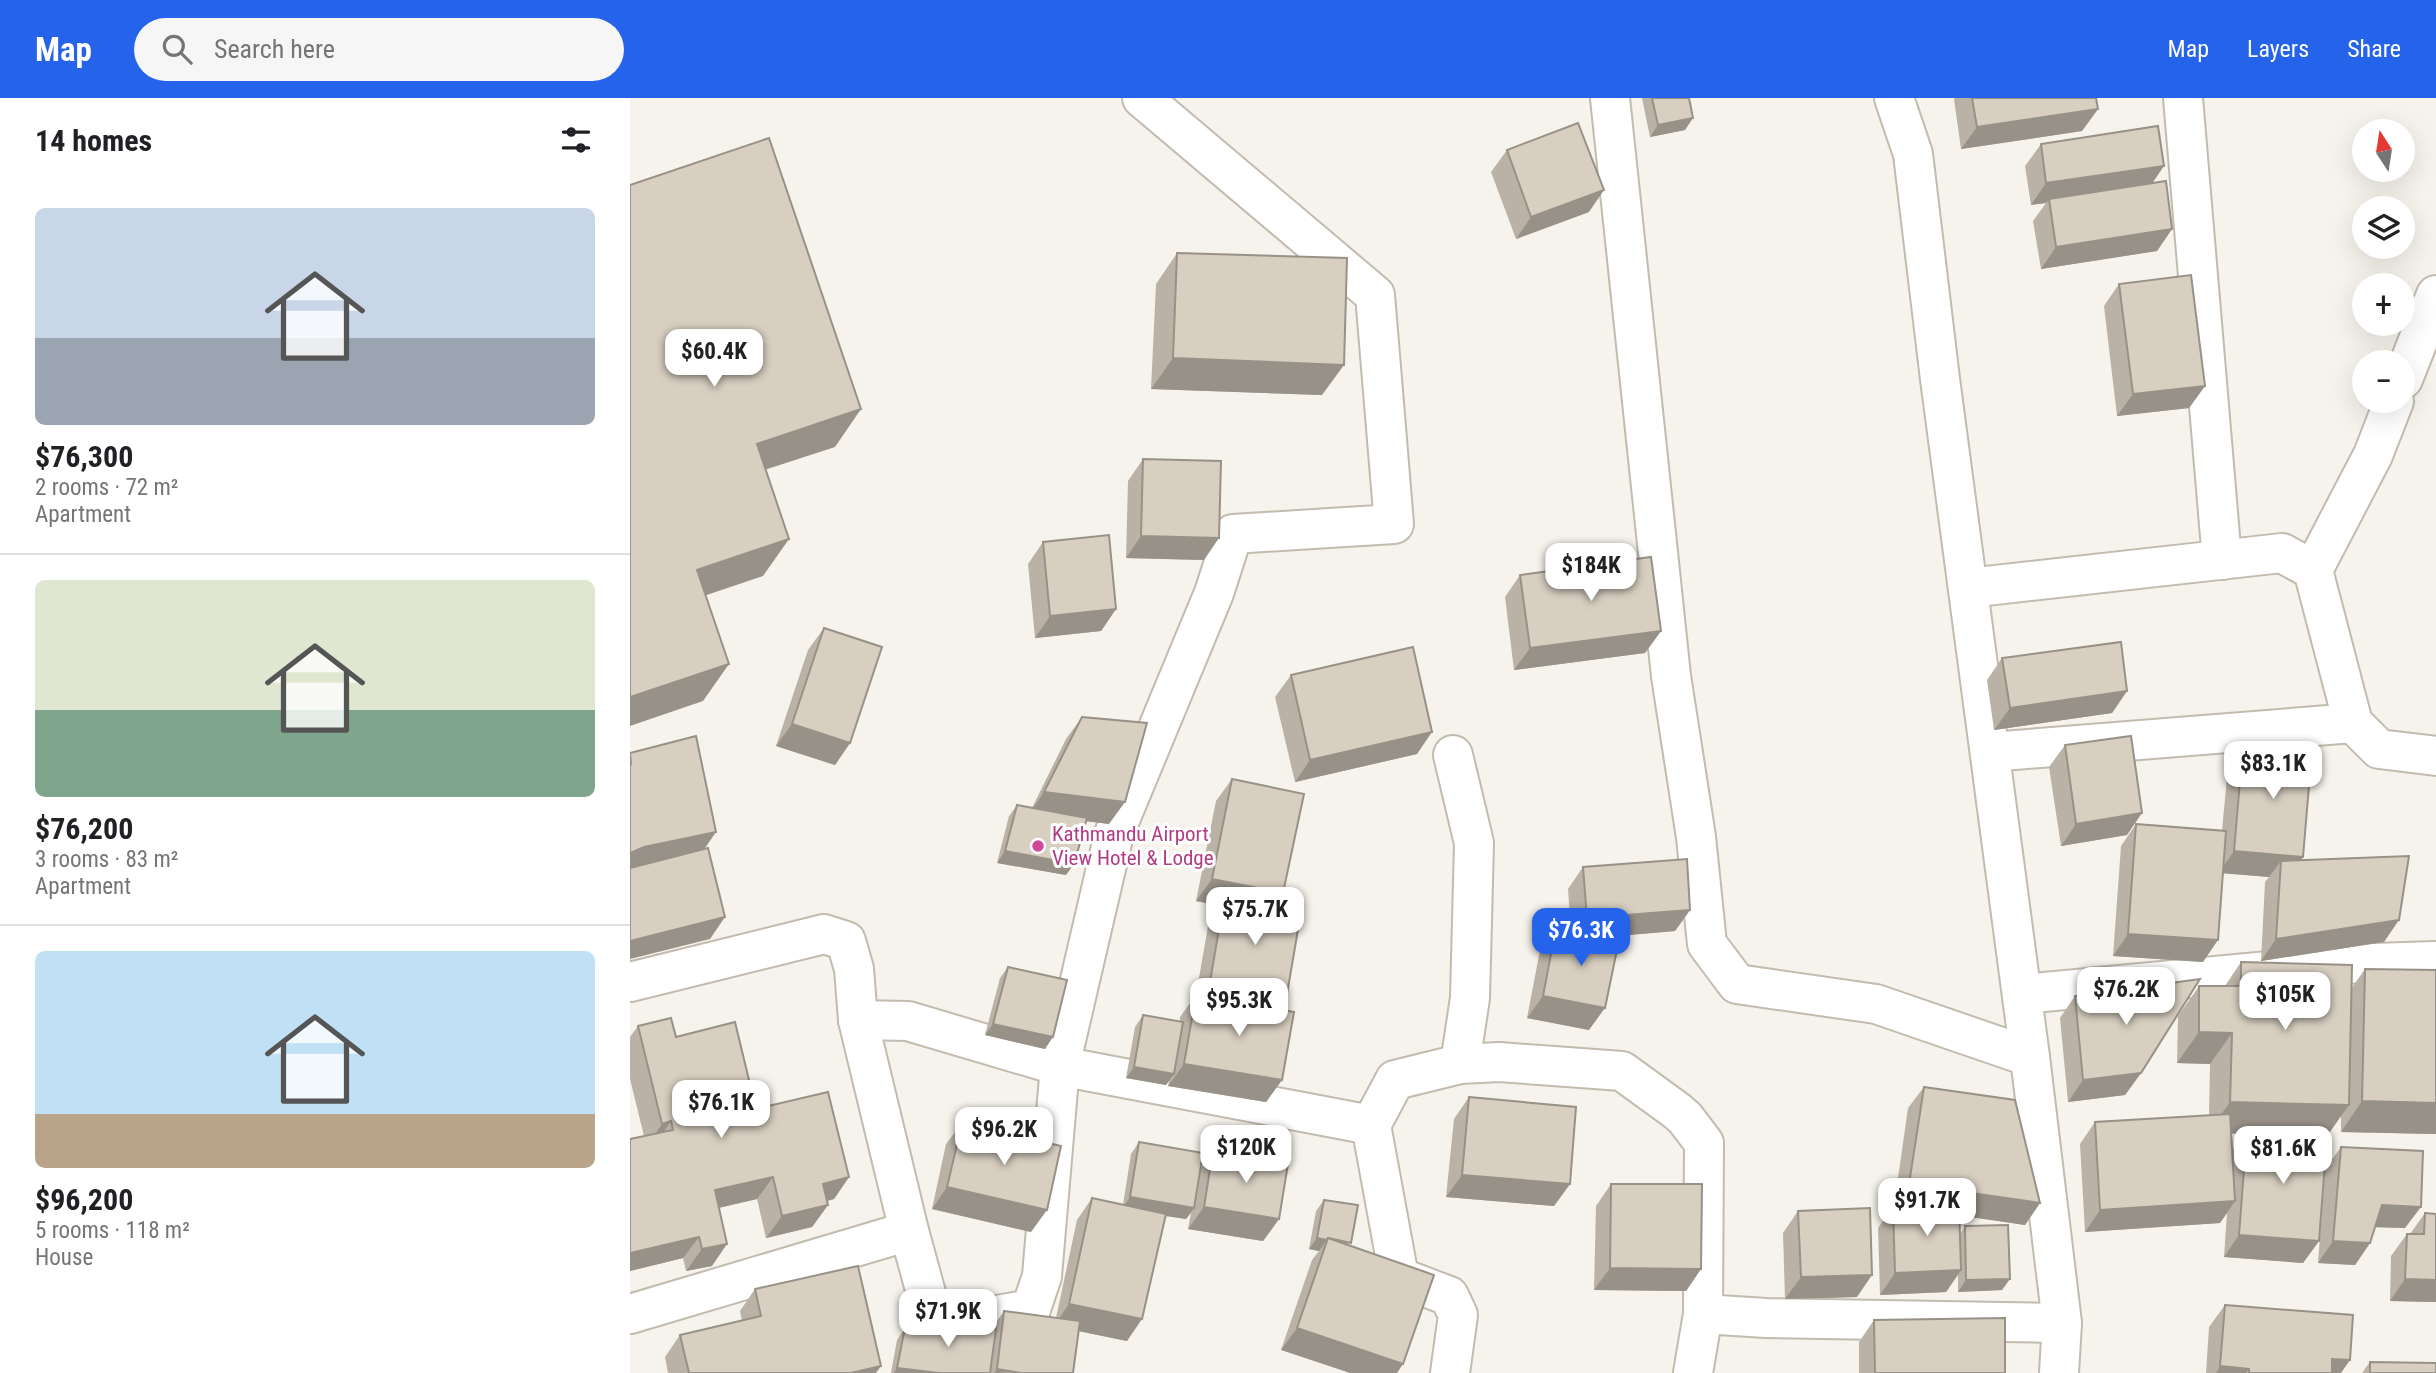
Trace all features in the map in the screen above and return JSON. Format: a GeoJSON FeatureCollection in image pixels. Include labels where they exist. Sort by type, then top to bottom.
{"type":"FeatureCollection","features":[{"type":"Feature","properties":{"kind":"street"},"geometry":{"type":"LineString","coordinates":[[630,982],[824,934],[846,941],[854,968],[858,1020],[935,1326],[1031,1309],[1042,1276],[1060,1066],[1114,834],[1214,593],[1233,534],[1394,524],[1375,295],[1142,98]]}},
{"type":"Feature","properties":{"kind":"street"},"geometry":{"type":"LineString","coordinates":[[1610,98],[1671,676],[1696,837],[1707,944],[1737,984],[1876,1004],[2030,1057]]}},
{"type":"Feature","properties":{"kind":"street"},"geometry":{"type":"LineString","coordinates":[[1894,98],[1913,154],[1940,379],[2022,994],[2063,1323],[2059,1373]]}},
{"type":"Feature","properties":{"kind":"street"},"geometry":{"type":"LineString","coordinates":[[2183,98],[2222,560]]}},
{"type":"Feature","properties":{"kind":"street"},"geometry":{"type":"LineString","coordinates":[[2414,350],[2436,295]]}},
{"type":"Feature","properties":{"kind":"street"},"geometry":{"type":"LineString","coordinates":[[2389,413],[2373,455],[2313,570],[2353,723],[2379,749],[2436,756]]}},
{"type":"Feature","properties":{"kind":"street"},"geometry":{"type":"LineString","coordinates":[[1968,589],[2282,552],[2313,570]]}},
{"type":"Feature","properties":{"kind":"street"},"geometry":{"type":"LineString","coordinates":[[1990,752],[2353,723]]}},
{"type":"Feature","properties":{"kind":"street"},"geometry":{"type":"LineString","coordinates":[[1453,755],[1475,843],[1470,998],[1460,1064]]}},
{"type":"Feature","properties":{"kind":"street"},"geometry":{"type":"LineString","coordinates":[[2022,994],[2341,964],[2436,961]]}},
{"type":"Feature","properties":{"kind":"street"},"geometry":{"type":"LineString","coordinates":[[858,1020],[908,1021],[1060,1066],[1371,1125]]}},
{"type":"Feature","properties":{"kind":"street"},"geometry":{"type":"LineString","coordinates":[[1450,1373],[1458,1315],[1449,1296],[1399,1277],[1371,1125],[1395,1080],[1460,1064],[1499,1062],[1622,1071],[1685,1118],[1704,1143],[1703,1314],[1693,1373]]}},
{"type":"Feature","properties":{"kind":"street"},"geometry":{"type":"LineString","coordinates":[[630,1314],[909,1231]]}},
{"type":"Feature","properties":{"kind":"street"},"geometry":{"type":"LineString","coordinates":[[1703,1314],[2063,1323]]}},
{"type":"Feature","properties":{"kind":"building"},"geometry":{"type":"Polygon","coordinates":[[[1652,98],[1689,98],[1693,118],[1658,125],[1652,98]]]}},
{"type":"Feature","properties":{"kind":"building"},"geometry":{"type":"Polygon","coordinates":[[[1972,98],[2096,98],[2098,109],[1977,127],[1972,98]]]}},
{"type":"Feature","properties":{"kind":"building"},"geometry":{"type":"Polygon","coordinates":[[[1578,123],[1604,190],[1531,217],[1507,150],[1578,123]]]}},
{"type":"Feature","properties":{"kind":"building"},"geometry":{"type":"Polygon","coordinates":[[[2158,126],[2164,166],[2046,183],[2041,144],[2158,126]]]}},
{"type":"Feature","properties":{"kind":"building"},"geometry":{"type":"Polygon","coordinates":[[[769,138],[861,409],[757,444],[789,539],[697,570],[729,664],[630,697],[630,185],[769,138]]]}},
{"type":"Feature","properties":{"kind":"building"},"geometry":{"type":"Polygon","coordinates":[[[2166,181],[2172,229],[2056,247],[2049,199],[2166,181]]]}},
{"type":"Feature","properties":{"kind":"building"},"geometry":{"type":"Polygon","coordinates":[[[1177,253],[1347,258],[1344,365],[1173,358],[1177,253]]]}},
{"type":"Feature","properties":{"kind":"building"},"geometry":{"type":"Polygon","coordinates":[[[2191,275],[2205,386],[2133,394],[2119,284],[2191,275]]]}},
{"type":"Feature","properties":{"kind":"building"},"geometry":{"type":"Polygon","coordinates":[[[1143,459],[1221,461],[1219,538],[1141,536],[1143,459]]]}},
{"type":"Feature","properties":{"kind":"building"},"geometry":{"type":"Polygon","coordinates":[[[1109,535],[1116,609],[1050,616],[1043,542],[1109,535]]]}},
{"type":"Feature","properties":{"kind":"building"},"geometry":{"type":"Polygon","coordinates":[[[1651,557],[1661,631],[1530,648],[1520,575],[1651,557]]]}},
{"type":"Feature","properties":{"kind":"building"},"geometry":{"type":"Polygon","coordinates":[[[824,628],[882,647],[850,743],[792,724],[824,628]]]}},
{"type":"Feature","properties":{"kind":"building"},"geometry":{"type":"Polygon","coordinates":[[[2121,642],[2127,691],[2010,708],[2002,658],[2121,642]]]}},
{"type":"Feature","properties":{"kind":"building"},"geometry":{"type":"Polygon","coordinates":[[[1413,647],[1432,732],[1310,760],[1291,675],[1413,647]]]}},
{"type":"Feature","properties":{"kind":"building"},"geometry":{"type":"Polygon","coordinates":[[[1082,717],[1147,723],[1125,802],[1044,792],[1082,717]]]}},
{"type":"Feature","properties":{"kind":"building"},"geometry":{"type":"Polygon","coordinates":[[[696,736],[716,832],[644,847],[630,853],[630,753],[696,736]]]}},
{"type":"Feature","properties":{"kind":"building"},"geometry":{"type":"Polygon","coordinates":[[[2131,736],[2142,813],[2076,824],[2065,745],[2131,736]]]}},
{"type":"Feature","properties":{"kind":"building"},"geometry":{"type":"Polygon","coordinates":[[[2243,746],[2312,750],[2303,857],[2234,851],[2243,746]]]}},
{"type":"Feature","properties":{"kind":"building"},"geometry":{"type":"Polygon","coordinates":[[[1232,779],[1304,794],[1283,893],[1212,879],[1232,779]]]}},
{"type":"Feature","properties":{"kind":"building","name":"Kathmandu Airport View Hotel & Lodge"},"geometry":{"type":"Polygon","coordinates":[[[1017,805],[1087,818],[1074,864],[1005,851],[1017,805]]]}},
{"type":"Feature","properties":{"kind":"building"},"geometry":{"type":"Polygon","coordinates":[[[2136,824],[2226,831],[2218,940],[2128,934],[2136,824]]]}},
{"type":"Feature","properties":{"kind":"building"},"geometry":{"type":"Polygon","coordinates":[[[708,848],[725,917],[630,941],[630,868],[708,848]]]}},
{"type":"Feature","properties":{"kind":"building"},"geometry":{"type":"Polygon","coordinates":[[[2409,856],[2399,920],[2276,939],[2281,861],[2409,856]]]}},
{"type":"Feature","properties":{"kind":"building"},"geometry":{"type":"Polygon","coordinates":[[[1687,859],[1690,910],[1587,918],[1583,867],[1687,859]]]}},
{"type":"Feature","properties":{"kind":"building"},"geometry":{"type":"Polygon","coordinates":[[[1225,893],[1302,906],[1286,1000],[1209,988],[1225,893]]]}},
{"type":"Feature","properties":{"kind":"building"},"geometry":{"type":"Polygon","coordinates":[[[1556,928],[1619,940],[1605,1008],[1543,996],[1556,928]]]}},
{"type":"Feature","properties":{"kind":"building"},"geometry":{"type":"Polygon","coordinates":[[[2241,962],[2352,965],[2349,1105],[2230,1102],[2232,1033],[2199,1032],[2199,986],[2241,986],[2241,962]]]}},
{"type":"Feature","properties":{"kind":"building"},"geometry":{"type":"Polygon","coordinates":[[[1008,967],[1067,980],[1053,1037],[993,1024],[1008,967]]]}},
{"type":"Feature","properties":{"kind":"building"},"geometry":{"type":"Polygon","coordinates":[[[2365,969],[2436,970],[2436,1103],[2362,1101],[2365,969]]]}},
{"type":"Feature","properties":{"kind":"building"},"geometry":{"type":"Polygon","coordinates":[[[2200,979],[2141,1073],[2083,1080],[2075,996],[2200,979]]]}},
{"type":"Feature","properties":{"kind":"building"},"geometry":{"type":"Polygon","coordinates":[[[1196,995],[1294,1012],[1282,1080],[1184,1064],[1196,995]]]}},
{"type":"Feature","properties":{"kind":"building"},"geometry":{"type":"Polygon","coordinates":[[[1143,1015],[1183,1022],[1174,1074],[1134,1067],[1143,1015]]]}},
{"type":"Feature","properties":{"kind":"building"},"geometry":{"type":"Polygon","coordinates":[[[671,1018],[676,1037],[735,1022],[756,1109],[828,1092],[849,1177],[823,1184],[828,1205],[782,1216],[773,1177],[715,1190],[727,1244],[702,1249],[699,1237],[630,1253],[630,1139],[673,1130],[671,1121],[662,1124],[638,1026],[671,1018]]]}},
{"type":"Feature","properties":{"kind":"building"},"geometry":{"type":"Polygon","coordinates":[[[1924,1087],[2015,1100],[2040,1203],[1909,1184],[1924,1087]]]}},
{"type":"Feature","properties":{"kind":"building"},"geometry":{"type":"Polygon","coordinates":[[[1469,1097],[1576,1107],[1570,1184],[1462,1175],[1469,1097]]]}},
{"type":"Feature","properties":{"kind":"building"},"geometry":{"type":"Polygon","coordinates":[[[2230,1114],[2235,1201],[2100,1210],[2095,1122],[2230,1114]]]}},
{"type":"Feature","properties":{"kind":"building"},"geometry":{"type":"Polygon","coordinates":[[[962,1123],[1061,1146],[1047,1210],[947,1187],[962,1123]]]}},
{"type":"Feature","properties":{"kind":"building"},"geometry":{"type":"Polygon","coordinates":[[[2247,1130],[2327,1137],[2319,1241],[2239,1235],[2247,1130]]]}},
{"type":"Feature","properties":{"kind":"building"},"geometry":{"type":"Polygon","coordinates":[[[1139,1142],[1203,1153],[1194,1208],[1130,1197],[1139,1142]]]}},
{"type":"Feature","properties":{"kind":"building"},"geometry":{"type":"Polygon","coordinates":[[[2341,1147],[2423,1151],[2421,1207],[2382,1205],[2370,1243],[2333,1241],[2341,1147]]]}},
{"type":"Feature","properties":{"kind":"building"},"geometry":{"type":"Polygon","coordinates":[[[1213,1150],[1288,1164],[1279,1219],[1204,1207],[1213,1150]]]}},
{"type":"Feature","properties":{"kind":"building"},"geometry":{"type":"Polygon","coordinates":[[[1611,1184],[1702,1184],[1701,1269],[1610,1268],[1611,1184]]]}},
{"type":"Feature","properties":{"kind":"building"},"geometry":{"type":"Polygon","coordinates":[[[1092,1198],[1166,1214],[1142,1319],[1069,1304],[1092,1198]]]}},
{"type":"Feature","properties":{"kind":"building"},"geometry":{"type":"Polygon","coordinates":[[[1324,1200],[1358,1205],[1351,1243],[1317,1238],[1324,1200]]]}},
{"type":"Feature","properties":{"kind":"building"},"geometry":{"type":"Polygon","coordinates":[[[1959,1204],[1961,1270],[1895,1273],[1893,1206],[1959,1204]]]}},
{"type":"Feature","properties":{"kind":"building"},"geometry":{"type":"Polygon","coordinates":[[[1870,1208],[1872,1275],[1801,1277],[1798,1211],[1870,1208]]]}},
{"type":"Feature","properties":{"kind":"building"},"geometry":{"type":"Polygon","coordinates":[[[2425,1213],[2436,1214],[2436,1280],[2405,1279],[2407,1234],[2424,1234],[2425,1213]]]}},
{"type":"Feature","properties":{"kind":"building"},"geometry":{"type":"Polygon","coordinates":[[[2008,1225],[2010,1279],[1966,1280],[1965,1226],[2008,1225]]]}},
{"type":"Feature","properties":{"kind":"building"},"geometry":{"type":"Polygon","coordinates":[[[1328,1238],[1434,1275],[1403,1364],[1297,1328],[1328,1238]]]}},
{"type":"Feature","properties":{"kind":"building"},"geometry":{"type":"Polygon","coordinates":[[[858,1266],[881,1366],[851,1373],[689,1373],[680,1335],[761,1316],[755,1289],[858,1266]]]}},
{"type":"Feature","properties":{"kind":"building"},"geometry":{"type":"Polygon","coordinates":[[[2225,1305],[2353,1315],[2350,1360],[2332,1359],[2332,1373],[2249,1373],[2249,1369],[2220,1366],[2225,1305]]]}},
{"type":"Feature","properties":{"kind":"building"},"geometry":{"type":"Polygon","coordinates":[[[1004,1311],[1080,1321],[1073,1373],[1021,1373],[997,1369],[1004,1311]]]}},
{"type":"Feature","properties":{"kind":"building"},"geometry":{"type":"Polygon","coordinates":[[[2005,1318],[2005,1373],[1875,1373],[1874,1320],[2005,1318]]]}},
{"type":"Feature","properties":{"kind":"building"},"geometry":{"type":"Polygon","coordinates":[[[956,1323],[996,1329],[990,1373],[939,1373],[897,1368],[905,1328],[956,1323]]]}},
{"type":"Feature","properties":{"kind":"building"},"geometry":{"type":"Polygon","coordinates":[[[2370,1362],[2436,1363],[2436,1373],[2370,1373],[2370,1362]]]}},
{"type":"Feature","properties":{"kind":"place","name":"Kathmandu Airport View Hotel & Lodge"},"geometry":{"type":"Point","coordinates":[1038,846]}}]}
